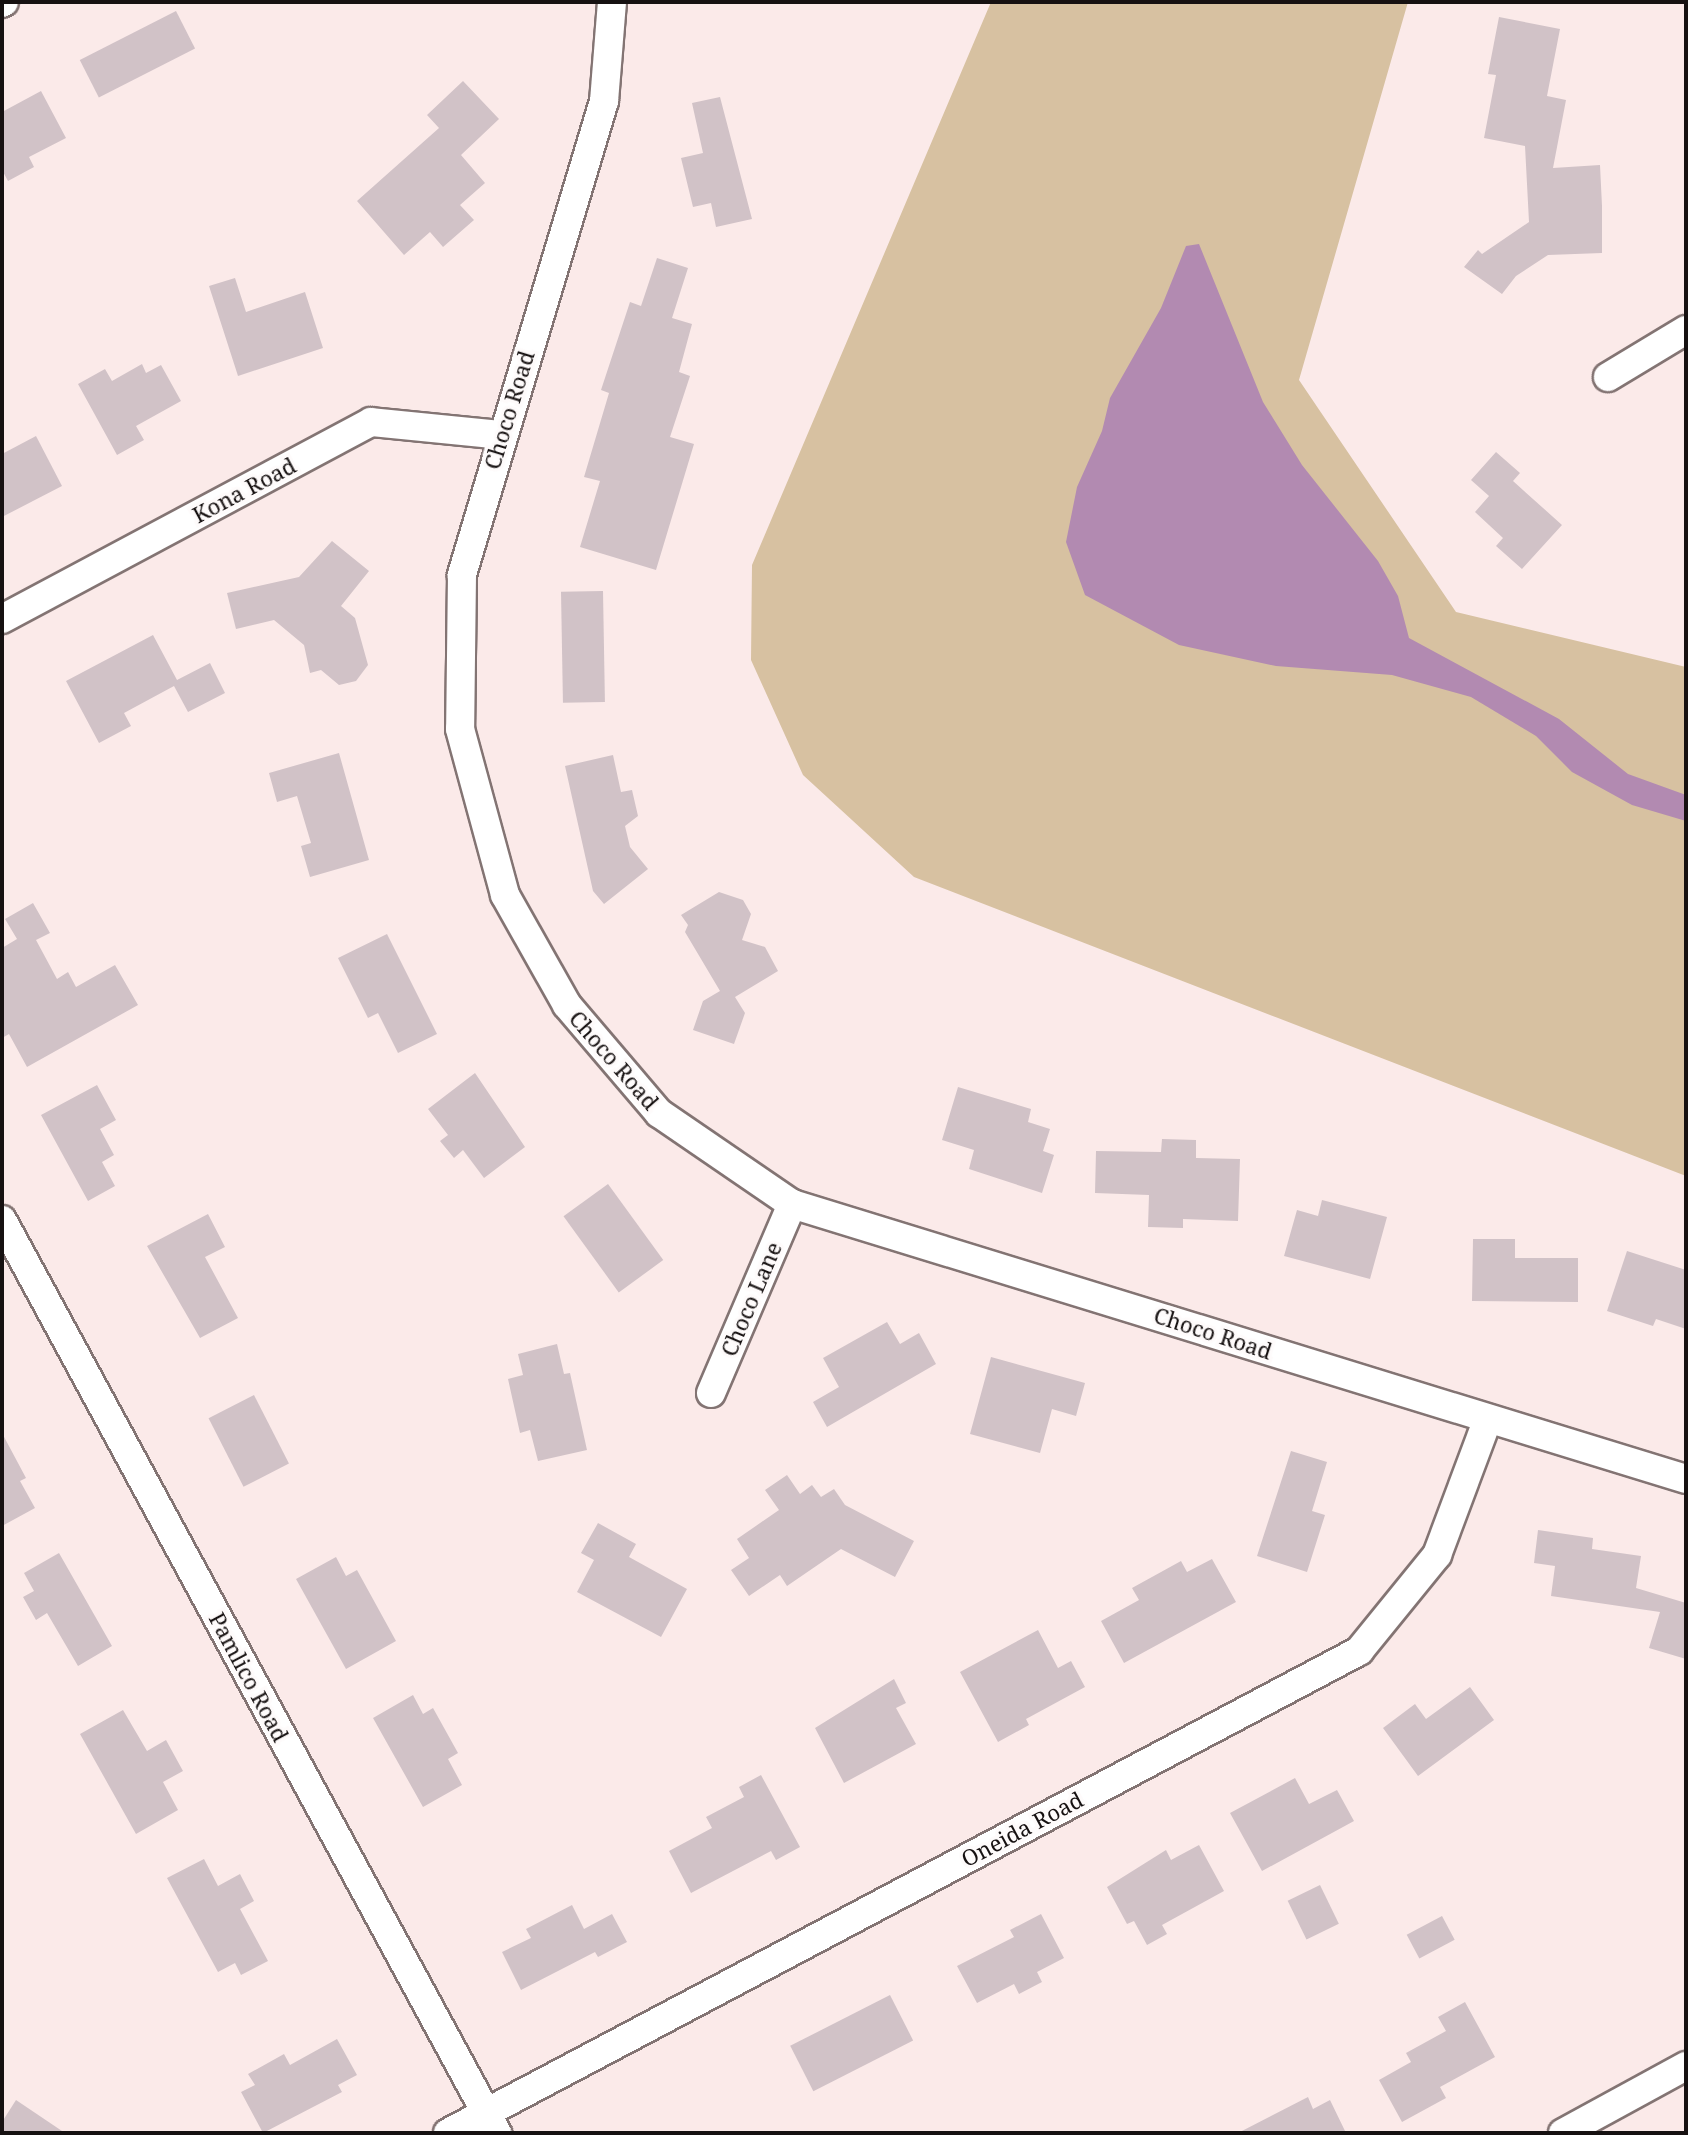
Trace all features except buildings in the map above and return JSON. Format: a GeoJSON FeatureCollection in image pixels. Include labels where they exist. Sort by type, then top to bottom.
{"type":"FeatureCollection","features":[{"type":"Feature","properties":{"kind":"street","name":"Choco Road"},"geometry":{"type":"LineString","coordinates":[[612,2],[604,101],[501,435],[462,575],[460,729],[505,895],[567,1005],[659,1113],[792,1204],[1487,1421],[1686,1479]]}},
{"type":"Feature","properties":{"kind":"street"},"geometry":{"type":"LineString","coordinates":[[1608,377],[1686,330]]}},
{"type":"Feature","properties":{"kind":"street","name":"Kona Road"},"geometry":{"type":"LineString","coordinates":[[2,619],[371,422],[501,435]]}},
{"type":"Feature","properties":{"kind":"street","name":"Choco Lane"},"geometry":{"type":"LineString","coordinates":[[711,1393],[792,1204]]}},
{"type":"Feature","properties":{"kind":"street","name":"Pamlico Road"},"geometry":{"type":"LineString","coordinates":[[2,1220],[491,2123]]}},
{"type":"Feature","properties":{"kind":"street","name":"Oneida Road"},"geometry":{"type":"LineString","coordinates":[[448,2133],[491,2123],[1359,1651],[1437,1555],[1487,1421]]}},
{"type":"Feature","properties":{"kind":"street"},"geometry":{"type":"LineString","coordinates":[[1563,2133],[1686,2066]]}},
{"type":"Feature","properties":{"kind":"shaded area"},"geometry":{"type":"Polygon","coordinates":[[[991,2],[1408,2],[1299,380],[1456,612],[1686,667],[1686,1176],[914,877],[803,775],[751,660],[752,565],[991,2]]]}},
{"type":"Feature","properties":{"kind":"shaded area"},"geometry":{"type":"Polygon","coordinates":[[[1199,244],[1263,402],[1302,465],[1378,561],[1398,596],[1409,638],[1559,719],[1628,774],[1686,795],[1686,821],[1632,805],[1572,772],[1536,736],[1471,697],[1392,675],[1276,666],[1179,645],[1085,595],[1066,542],[1077,487],[1102,431],[1110,398],[1161,308],[1186,246],[1199,244]]]}}]}
